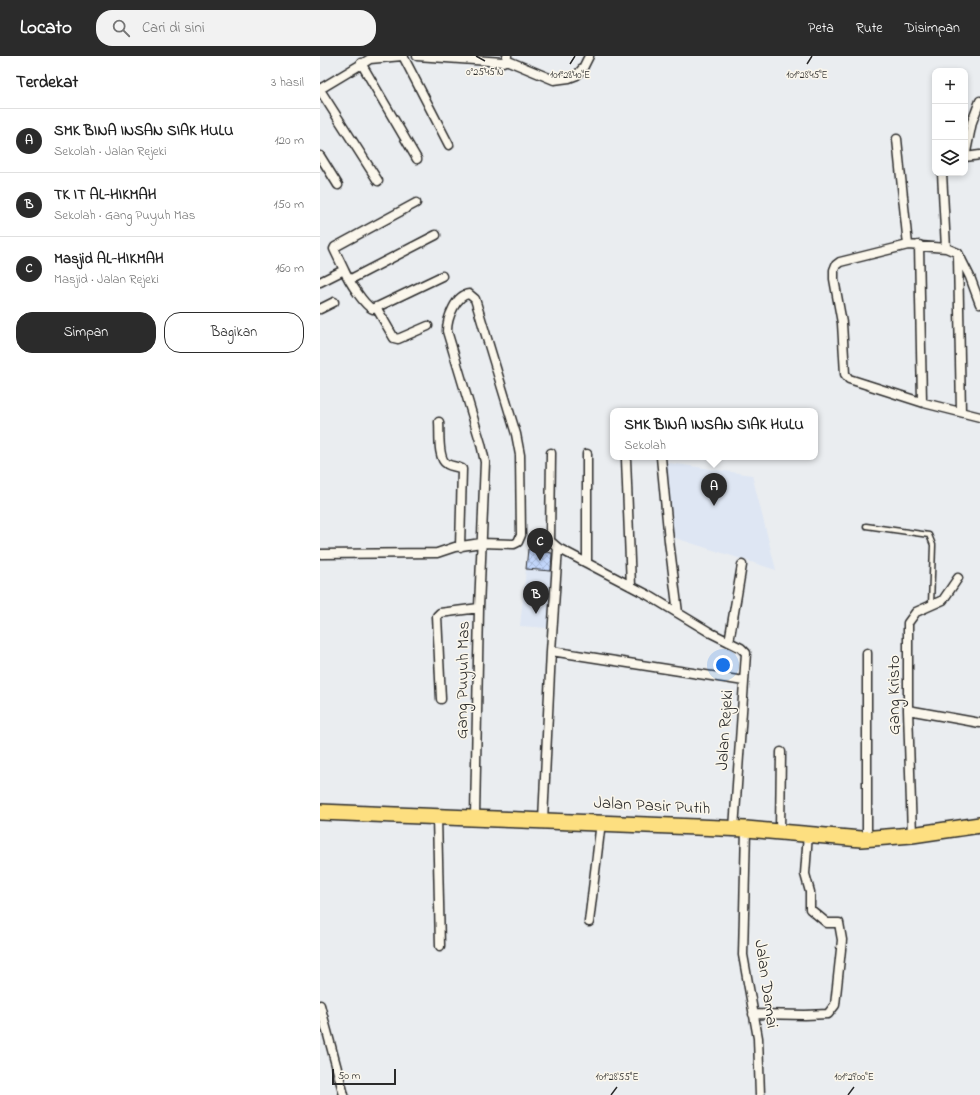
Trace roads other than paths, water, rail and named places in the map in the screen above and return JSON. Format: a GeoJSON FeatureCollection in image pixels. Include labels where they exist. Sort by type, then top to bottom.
{"type":"FeatureCollection","features":[{"type":"Feature","properties":{"kind":"highway","name":"Jalan Pasir Putih"},"geometry":{"type":"LineString","coordinates":[[320,812],[601,822],[740,829],[867,838],[912,835],[980,825]]}},
{"type":"Feature","properties":{"kind":"street"},"geometry":{"type":"LineString","coordinates":[[378,181],[320,90],[372,57],[402,56],[449,145]]}},
{"type":"Feature","properties":{"kind":"street"},"geometry":{"type":"LineString","coordinates":[[417,56],[505,60],[554,80],[569,78],[577,74],[583,68],[589,56]]}},
{"type":"Feature","properties":{"kind":"street"},"geometry":{"type":"LineString","coordinates":[[361,63],[417,159]]}},
{"type":"Feature","properties":{"kind":"street"},"geometry":{"type":"LineString","coordinates":[[968,142],[972,122],[980,101]]}},
{"type":"Feature","properties":{"kind":"street"},"geometry":{"type":"LineString","coordinates":[[898,139],[908,245]]}},
{"type":"Feature","properties":{"kind":"street"},"geometry":{"type":"LineString","coordinates":[[968,157],[980,155]]}},
{"type":"Feature","properties":{"kind":"street"},"geometry":{"type":"LineString","coordinates":[[320,156],[338,185]]}},
{"type":"Feature","properties":{"kind":"street"},"geometry":{"type":"LineString","coordinates":[[942,176],[946,248]]}},
{"type":"Feature","properties":{"kind":"street"},"geometry":{"type":"LineString","coordinates":[[416,203],[334,247],[334,249],[349,280],[369,308],[376,308],[442,276]]}},
{"type":"Feature","properties":{"kind":"street"},"geometry":{"type":"LineString","coordinates":[[349,280],[436,236]]}},
{"type":"Feature","properties":{"kind":"street"},"geometry":{"type":"LineString","coordinates":[[980,304],[970,277],[958,253],[946,248],[908,245],[840,262],[836,265],[834,270],[834,279],[842,324],[845,374],[854,381],[924,403],[980,417]]}},
{"type":"Feature","properties":{"kind":"street"},"geometry":{"type":"LineString","coordinates":[[919,245],[922,401],[924,403]]}},
{"type":"Feature","properties":{"kind":"street"},"geometry":{"type":"LineString","coordinates":[[958,253],[961,412]]}},
{"type":"Feature","properties":{"kind":"street"},"geometry":{"type":"LineString","coordinates":[[320,282],[344,270]]}},
{"type":"Feature","properties":{"kind":"street","name":"Gang Puyuh Mas"},"geometry":{"type":"LineString","coordinates":[[475,818],[479,608],[481,544],[485,462],[447,330],[449,320],[457,302],[461,296],[465,294],[469,294],[475,299],[516,434],[520,455],[521,535],[518,542],[514,544],[481,544]]}},
{"type":"Feature","properties":{"kind":"street"},"geometry":{"type":"LineString","coordinates":[[320,309],[334,302]]}},
{"type":"Feature","properties":{"kind":"street"},"geometry":{"type":"LineString","coordinates":[[376,308],[394,338],[398,339],[428,326]]}},
{"type":"Feature","properties":{"kind":"street"},"geometry":{"type":"LineString","coordinates":[[439,422],[440,456],[448,465],[458,466],[462,469],[460,547]]}},
{"type":"Feature","properties":{"kind":"street"},"geometry":{"type":"LineString","coordinates":[[543,820],[550,651],[558,548],[550,541],[551,453]]}},
{"type":"Feature","properties":{"kind":"street"},"geometry":{"type":"LineString","coordinates":[[587,454],[587,563]]}},
{"type":"Feature","properties":{"kind":"street"},"geometry":{"type":"LineString","coordinates":[[626,460],[631,586]]}},
{"type":"Feature","properties":{"kind":"street"},"geometry":{"type":"LineString","coordinates":[[661,460],[678,613]]}},
{"type":"Feature","properties":{"kind":"street"},"geometry":{"type":"LineString","coordinates":[[320,554],[436,552],[481,544]]}},
{"type":"Feature","properties":{"kind":"street","name":"Jalan Rejeki"},"geometry":{"type":"LineString","coordinates":[[558,548],[631,586],[741,648],[746,653],[740,829]]}},
{"type":"Feature","properties":{"kind":"street"},"geometry":{"type":"LineString","coordinates":[[729,642],[742,565]]}},
{"type":"Feature","properties":{"kind":"street","name":"Gang Kristo"},"geometry":{"type":"LineString","coordinates":[[912,835],[908,710],[908,623],[916,612],[944,599],[958,578]]}},
{"type":"Feature","properties":{"kind":"street"},"geometry":{"type":"LineString","coordinates":[[441,699],[437,616],[440,613],[479,608]]}},
{"type":"Feature","properties":{"kind":"street"},"geometry":{"type":"LineString","coordinates":[[550,651],[744,680]]}},
{"type":"Feature","properties":{"kind":"street"},"geometry":{"type":"LineString","coordinates":[[867,653],[867,838]]}},
{"type":"Feature","properties":{"kind":"street"},"geometry":{"type":"LineString","coordinates":[[908,710],[980,723]]}},
{"type":"Feature","properties":{"kind":"street"},"geometry":{"type":"LineString","coordinates":[[780,752],[780,832]]}},
{"type":"Feature","properties":{"kind":"street"},"geometry":{"type":"LineString","coordinates":[[437,817],[440,946]]}},
{"type":"Feature","properties":{"kind":"street"},"geometry":{"type":"LineString","coordinates":[[589,922],[601,822]]}},
{"type":"Feature","properties":{"kind":"street","name":"Jalan Damai"},"geometry":{"type":"LineString","coordinates":[[740,829],[743,955],[758,1038],[760,1095]]}},
{"type":"Feature","properties":{"kind":"street"},"geometry":{"type":"LineString","coordinates":[[753,1014],[828,1014],[835,1005],[842,940],[839,923],[827,923],[810,909],[810,892],[805,874],[808,834]]}},
{"type":"Feature","properties":{"kind":"street"},"geometry":{"type":"LineString","coordinates":[[320,1008],[344,1095]]}},
{"type":"Feature","properties":{"kind":"lane"},"geometry":{"type":"LineString","coordinates":[[866,526],[929,535],[933,545],[930,605]]}},
{"type":"Feature","properties":{"kind":"place","name":"SMK BINA INSAN SIAK HULU"},"geometry":{"type":"Point","coordinates":[714,506]}},
{"type":"Feature","properties":{"kind":"place","name":"Masjid AL-HIKMAH"},"geometry":{"type":"Point","coordinates":[540,561]}},
{"type":"Feature","properties":{"kind":"place","name":"TK IT AL-HIKMAH"},"geometry":{"type":"Point","coordinates":[536,614]}}]}
